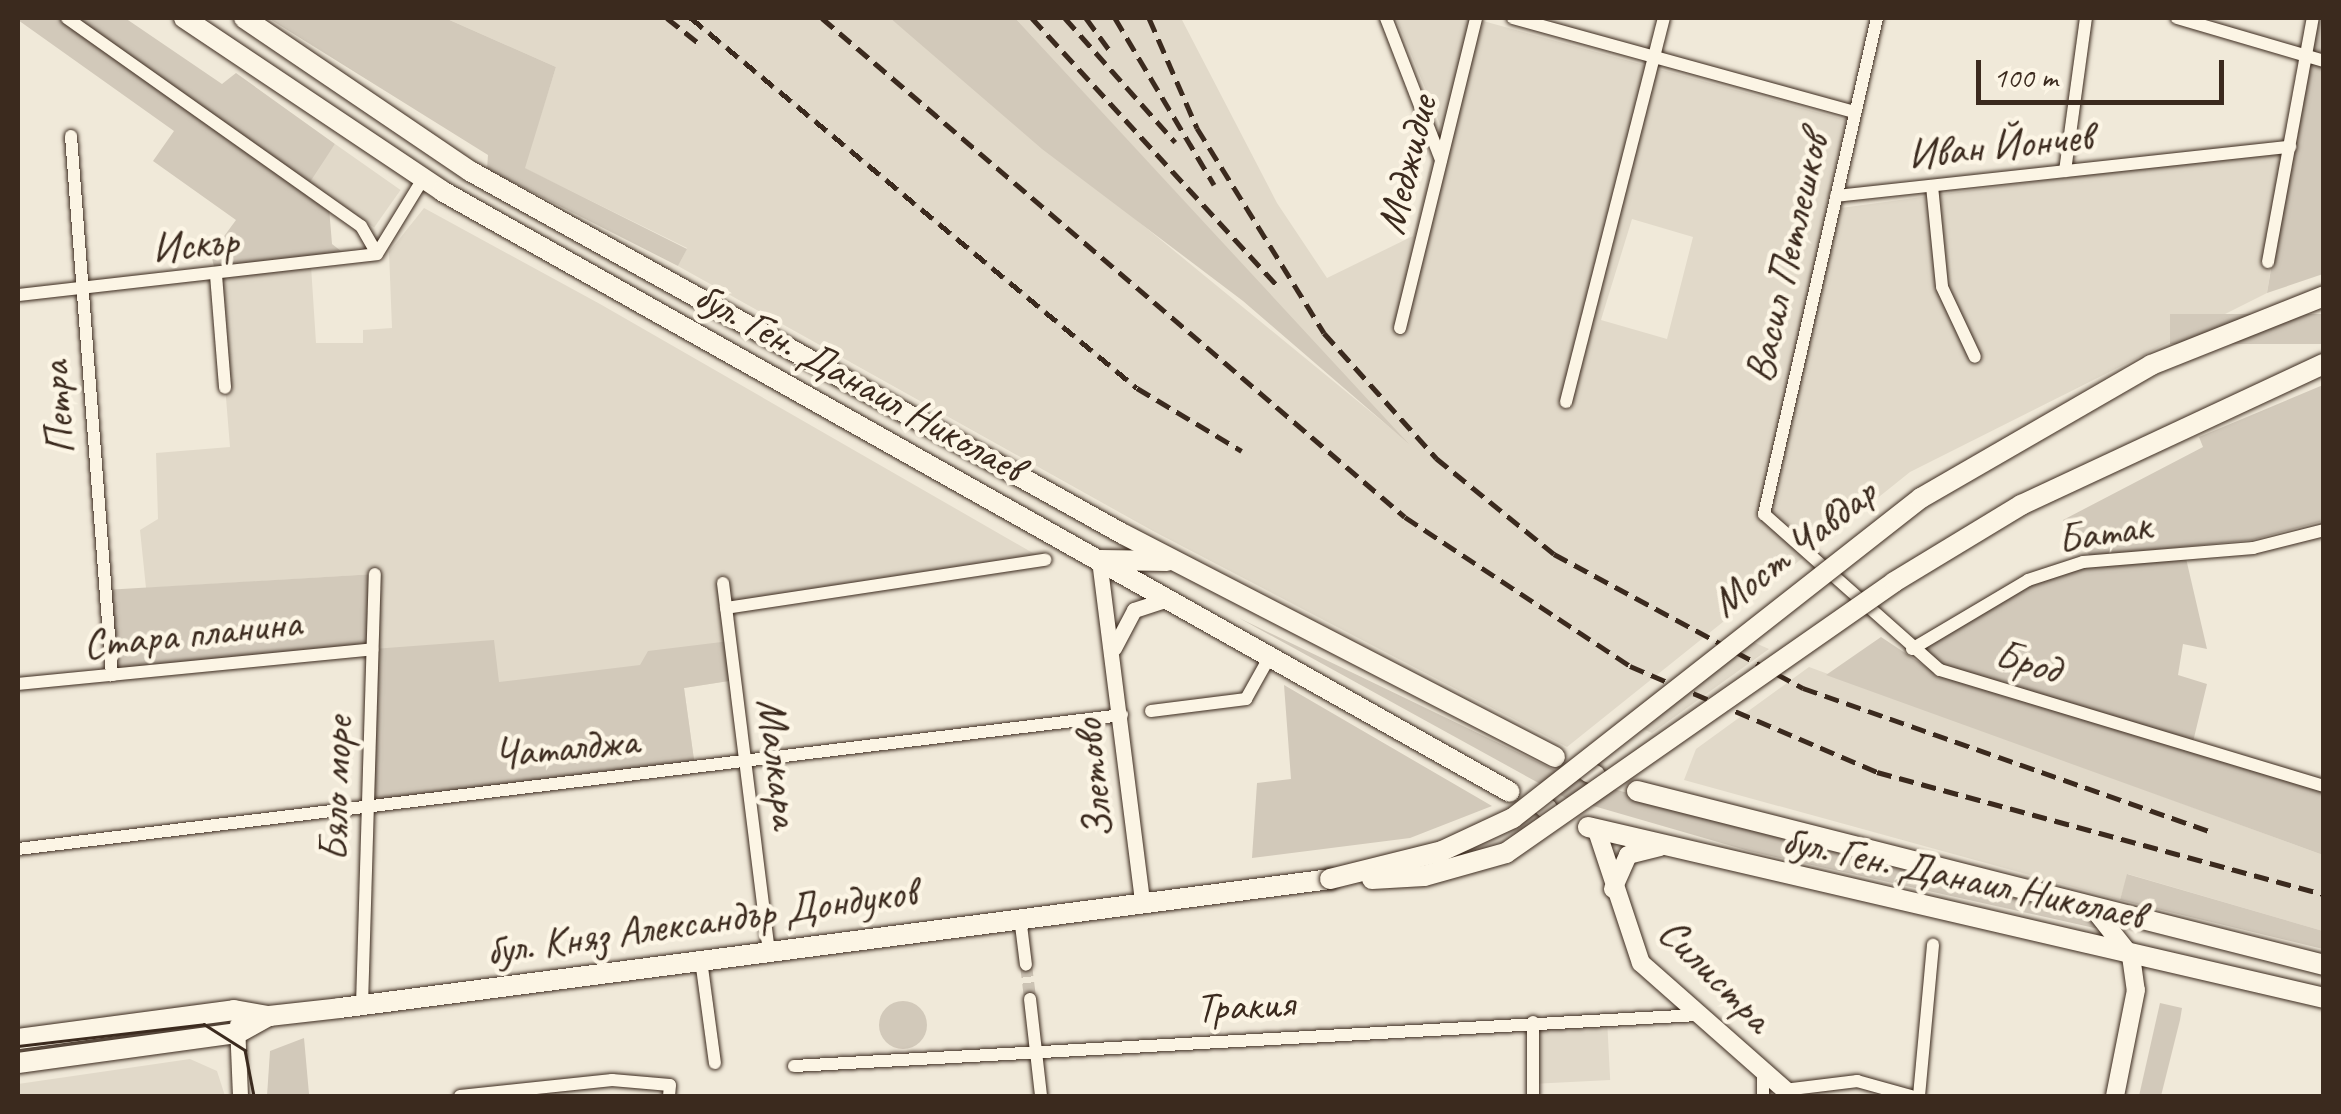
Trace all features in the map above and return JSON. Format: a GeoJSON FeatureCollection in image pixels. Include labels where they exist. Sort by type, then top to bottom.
{"type":"FeatureCollection","features":[{"type":"Feature","properties":{"kind":"main road","name":"бул. Ген. Данаил Николаев"},"geometry":{"type":"LineString","coordinates":[[184,18],[423,179],[1510,792]]}},
{"type":"Feature","properties":{"kind":"main road","name":"бул. Ген. Данаил Николаев"},"geometry":{"type":"LineString","coordinates":[[244,18],[470,172],[1174,561],[1555,757]]}},
{"type":"Feature","properties":{"kind":"main road","name":"Мост Чавдар"},"geometry":{"type":"LineString","coordinates":[[1330,879],[1442,852],[1513,818],[1921,498],[2151,365],[2324,296]]}},
{"type":"Feature","properties":{"kind":"main road","name":"Мост Чавдар"},"geometry":{"type":"LineString","coordinates":[[1142,902],[1330,879],[1424,876],[1506,853],[1894,582],[2022,505],[2324,364]]}},
{"type":"Feature","properties":{"kind":"main road"},"geometry":{"type":"LineString","coordinates":[[1115,529],[1099,560],[1174,561]]}},
{"type":"Feature","properties":{"kind":"main road","name":"бул. Ген. Данаил Николаев"},"geometry":{"type":"LineString","coordinates":[[1638,791],[2324,966]]}},
{"type":"Feature","properties":{"kind":"main road","name":"бул. Ген. Данаил Николаев"},"geometry":{"type":"LineString","coordinates":[[1593,829],[2324,998]]}},
{"type":"Feature","properties":{"kind":"main road","name":"Силистра"},"geometry":{"type":"LineString","coordinates":[[1593,829],[1641,962],[1788,1093]]}},
{"type":"Feature","properties":{"kind":"main road","name":"Силистра"},"geometry":{"type":"LineString","coordinates":[[1613,889],[1628,855],[1660,846]]}},
{"type":"Feature","properties":{"kind":"main road","name":"бул. Княз Александър Дондуков"},"geometry":{"type":"LineString","coordinates":[[18,1039],[234,1010],[269,1016],[362,1005],[1142,902]]}},
{"type":"Feature","properties":{"kind":"main road"},"geometry":{"type":"LineString","coordinates":[[2092,907],[2131,956],[2136,990],[2114,1096]]}},
{"type":"Feature","properties":{"kind":"main road","name":"бул. Княз Александър Дондуков"},"geometry":{"type":"LineString","coordinates":[[18,1063],[238,1034],[269,1016]]}},
{"type":"Feature","properties":{"kind":"street"},"geometry":{"type":"LineString","coordinates":[[66,18],[361,226],[377,254],[423,179]]}},
{"type":"Feature","properties":{"kind":"street"},"geometry":{"type":"LineString","coordinates":[[1386,18],[1442,162]]}},
{"type":"Feature","properties":{"kind":"street","name":"Меджидие"},"geometry":{"type":"LineString","coordinates":[[1400,328],[1476,18]]}},
{"type":"Feature","properties":{"kind":"street","name":"Иван Йончев"},"geometry":{"type":"LineString","coordinates":[[1513,18],[1854,112]]}},
{"type":"Feature","properties":{"kind":"street"},"geometry":{"type":"LineString","coordinates":[[1566,402],[1664,18]]}},
{"type":"Feature","properties":{"kind":"street","name":"Васил Петлешков"},"geometry":{"type":"LineString","coordinates":[[1764,514],[1877,18]]}},
{"type":"Feature","properties":{"kind":"street"},"geometry":{"type":"LineString","coordinates":[[2065,171],[2086,18]]}},
{"type":"Feature","properties":{"kind":"street"},"geometry":{"type":"LineString","coordinates":[[2177,18],[2324,61]]}},
{"type":"Feature","properties":{"kind":"street"},"geometry":{"type":"LineString","coordinates":[[2268,262],[2312,18]]}},
{"type":"Feature","properties":{"kind":"street","name":"Петра"},"geometry":{"type":"LineString","coordinates":[[71,136],[112,674]]}},
{"type":"Feature","properties":{"kind":"street","name":"Иван Йончев"},"geometry":{"type":"LineString","coordinates":[[1836,196],[2290,147]]}},
{"type":"Feature","properties":{"kind":"street"},"geometry":{"type":"LineString","coordinates":[[1932,186],[1942,286],[1975,358]]}},
{"type":"Feature","properties":{"kind":"street","name":"Искър"},"geometry":{"type":"LineString","coordinates":[[18,295],[377,254]]}},
{"type":"Feature","properties":{"kind":"street"},"geometry":{"type":"LineString","coordinates":[[216,275],[225,388]]}},
{"type":"Feature","properties":{"kind":"street","name":"Брод"},"geometry":{"type":"LineString","coordinates":[[1764,514],[1940,670],[2324,786]]}},
{"type":"Feature","properties":{"kind":"street","name":"Батак"},"geometry":{"type":"LineString","coordinates":[[1912,649],[2028,580],[2083,562],[2253,548],[2324,530]]}},
{"type":"Feature","properties":{"kind":"street"},"geometry":{"type":"LineString","coordinates":[[726,608],[1044,560]]}},
{"type":"Feature","properties":{"kind":"street","name":"Злетово"},"geometry":{"type":"LineString","coordinates":[[1099,560],[1114,648],[1142,902]]}},
{"type":"Feature","properties":{"kind":"street","name":"Бяло море"},"geometry":{"type":"LineString","coordinates":[[362,1005],[375,574]]}},
{"type":"Feature","properties":{"kind":"street","name":"Малкара"},"geometry":{"type":"LineString","coordinates":[[723,583],[769,950]]}},
{"type":"Feature","properties":{"kind":"street"},"geometry":{"type":"LineString","coordinates":[[1114,648],[1134,610],[1168,599]]}},
{"type":"Feature","properties":{"kind":"street","name":"Стара планина"},"geometry":{"type":"LineString","coordinates":[[18,684],[372,649]]}},
{"type":"Feature","properties":{"kind":"street"},"geometry":{"type":"LineString","coordinates":[[1151,711],[1246,699],[1270,656]]}},
{"type":"Feature","properties":{"kind":"street","name":"Чаталджа"},"geometry":{"type":"LineString","coordinates":[[18,849],[368,802],[1122,715]]}},
{"type":"Feature","properties":{"kind":"street"},"geometry":{"type":"LineString","coordinates":[[1020,916],[1026,965]]}},
{"type":"Feature","properties":{"kind":"street"},"geometry":{"type":"LineString","coordinates":[[1919,1096],[1933,945]]}},
{"type":"Feature","properties":{"kind":"street"},"geometry":{"type":"LineString","coordinates":[[701,960],[715,1062]]}},
{"type":"Feature","properties":{"kind":"street"},"geometry":{"type":"LineString","coordinates":[[1030,999],[1041,1096]]}},
{"type":"Feature","properties":{"kind":"street"},"geometry":{"type":"LineString","coordinates":[[234,1010],[240,1096]]}},
{"type":"Feature","properties":{"kind":"street","name":"Тракия"},"geometry":{"type":"LineString","coordinates":[[794,1066],[1699,1015]]}},
{"type":"Feature","properties":{"kind":"street"},"geometry":{"type":"LineString","coordinates":[[1533,1022],[1533,1096]]}},
{"type":"Feature","properties":{"kind":"street"},"geometry":{"type":"LineString","coordinates":[[1763,1072],[1763,1096]]}},
{"type":"Feature","properties":{"kind":"street"},"geometry":{"type":"LineString","coordinates":[[1788,1093],[1857,1081],[1911,1096]]}},
{"type":"Feature","properties":{"kind":"street"},"geometry":{"type":"LineString","coordinates":[[460,1096],[670,1084],[670,1096]]}},
{"type":"Feature","properties":{"kind":"shaded area"},"geometry":{"type":"Polygon","coordinates":[[[125,18],[222,84],[236,73],[335,144],[310,182],[328,195],[332,244],[355,262],[216,275],[211,254],[236,220],[153,161],[174,131],[18,20],[125,18]]]}},
{"type":"Feature","properties":{"kind":"shaded area"},"geometry":{"type":"Polygon","coordinates":[[[268,18],[445,18],[556,67],[525,168],[687,249],[678,266],[487,169],[488,155],[268,18]]]}},
{"type":"Feature","properties":{"kind":"shaded area"},"geometry":{"type":"Polygon","coordinates":[[[445,18],[890,18],[1399,435],[1015,18],[1181,18],[1277,203],[1327,278],[1413,236],[1440,124],[1396,18],[1472,18],[1846,120],[1826,210],[2290,147],[2267,293],[1910,472],[1567,747],[1153,531],[678,266],[687,248],[524,168],[556,67],[445,18]],[[1632,219],[1601,320],[1667,339],[1693,237],[1632,219]]]}},
{"type":"Feature","properties":{"kind":"shaded area"},"geometry":{"type":"Polygon","coordinates":[[[890,18],[1015,18],[1409,444],[1243,301],[1042,149],[890,18]]]}},
{"type":"Feature","properties":{"kind":"shaded area"},"geometry":{"type":"Polygon","coordinates":[[[2313,18],[2323,18],[2323,274],[2267,293],[2313,18]]]}},
{"type":"Feature","properties":{"kind":"shaded area"},"geometry":{"type":"Polygon","coordinates":[[[335,144],[401,190],[374,228],[309,182],[335,144]]]}},
{"type":"Feature","properties":{"kind":"shaded area"},"geometry":{"type":"Polygon","coordinates":[[[424,208],[600,304],[1045,560],[726,608],[735,680],[684,688],[695,767],[368,802],[375,574],[146,588],[140,530],[158,519],[156,453],[230,447],[216,275],[311,266],[316,343],[363,343],[363,330],[392,328],[389,252],[424,208]]]}},
{"type":"Feature","properties":{"kind":"shaded area"},"geometry":{"type":"Polygon","coordinates":[[[2170,314],[2323,314],[2323,344],[2170,344],[2170,314]]]}},
{"type":"Feature","properties":{"kind":"shaded area"},"geometry":{"type":"Polygon","coordinates":[[[2323,385],[2323,521],[2252,540],[2090,556],[2063,520],[2203,447],[2199,437],[2323,385]]]}},
{"type":"Feature","properties":{"kind":"shaded area"},"geometry":{"type":"Polygon","coordinates":[[[2185,554],[2207,649],[2183,644],[2178,675],[2207,684],[2192,746],[1940,670],[1912,649],[2028,580],[2083,562],[2185,554]]]}},
{"type":"Feature","properties":{"kind":"shaded area"},"geometry":{"type":"Polygon","coordinates":[[[375,574],[373,649],[494,640],[499,682],[640,665],[648,651],[730,641],[735,680],[684,688],[695,767],[368,802],[372,649],[112,675],[105,590],[375,574]]]}},
{"type":"Feature","properties":{"kind":"shaded area"},"geometry":{"type":"Polygon","coordinates":[[[1239,618],[1569,777],[2089,918],[2099,929],[1749,851],[1566,798],[1239,618]]]}},
{"type":"Feature","properties":{"kind":"shaded area"},"geometry":{"type":"Polygon","coordinates":[[[1881,637],[1940,676],[2323,792],[2323,855],[1826,675],[1881,637]]]}},
{"type":"Feature","properties":{"kind":"shaded area"},"geometry":{"type":"Polygon","coordinates":[[[1753,642],[1769,649],[1652,733],[1643,729],[1753,642]]]}},
{"type":"Feature","properties":{"kind":"shaded area"},"geometry":{"type":"Polygon","coordinates":[[[1809,667],[2323,855],[2323,931],[2128,874],[2120,900],[1684,780],[1696,749],[1809,667]]]}},
{"type":"Feature","properties":{"kind":"shaded area"},"geometry":{"type":"Polygon","coordinates":[[[1284,685],[1492,806],[1410,838],[1252,858],[1257,783],[1291,779],[1284,685]]]}},
{"type":"Feature","properties":{"kind":"shaded area"},"geometry":{"type":"Polygon","coordinates":[[[2127,874],[2323,931],[2323,949],[2120,900],[2127,874]]]}},
{"type":"Feature","properties":{"kind":"shaded area"},"geometry":{"type":"Polygon","coordinates":[[[903,1001],[920,1008],[927,1025],[920,1042],[903,1049],[886,1042],[879,1025],[886,1008],[903,1001]]]}},
{"type":"Feature","properties":{"kind":"shaded area"},"geometry":{"type":"Polygon","coordinates":[[[2160,1003],[2182,1008],[2180,1020],[2161,1096],[2139,1096],[2160,1003]]]}},
{"type":"Feature","properties":{"kind":"shaded area"},"geometry":{"type":"Polygon","coordinates":[[[1607,1019],[1610,1080],[1536,1084],[1533,1023],[1607,1019]]]}},
{"type":"Feature","properties":{"kind":"shaded area"},"geometry":{"type":"Polygon","coordinates":[[[304,1038],[309,1094],[267,1096],[270,1051],[304,1038]]]}},
{"type":"Feature","properties":{"kind":"shaded area"},"geometry":{"type":"Polygon","coordinates":[[[190,1059],[217,1071],[225,1096],[18,1096],[18,1084],[190,1059]]]}},
{"type":"Feature","properties":{"kind":"tunnel"},"geometry":{"type":"LineString","coordinates":[[1026,965],[1030,999]]}},
{"type":"Feature","properties":{"kind":"tram line"},"geometry":{"type":"LineString","coordinates":[[18,1046],[204,1024],[245,1050],[254,1096]]}},
{"type":"Feature","properties":{"kind":"railway"},"geometry":{"type":"LineString","coordinates":[[667,18],[701,45]]}},
{"type":"Feature","properties":{"kind":"railway"},"geometry":{"type":"LineString","coordinates":[[691,18],[1137,388],[1242,451]]}},
{"type":"Feature","properties":{"kind":"railway"},"geometry":{"type":"LineString","coordinates":[[822,18],[1405,517],[1630,666],[1877,772],[2324,894]]}},
{"type":"Feature","properties":{"kind":"railway"},"geometry":{"type":"LineString","coordinates":[[1032,18],[1278,286]]}},
{"type":"Feature","properties":{"kind":"railway"},"geometry":{"type":"LineString","coordinates":[[1065,18],[1175,142]]}},
{"type":"Feature","properties":{"kind":"railway"},"geometry":{"type":"LineString","coordinates":[[1086,18],[1109,50]]}},
{"type":"Feature","properties":{"kind":"railway"},"geometry":{"type":"LineString","coordinates":[[1115,18],[1214,185]]}},
{"type":"Feature","properties":{"kind":"railway"},"geometry":{"type":"LineString","coordinates":[[1149,18],[1197,128],[1324,333],[1436,458],[1554,554],[1803,688],[2208,831]]}}]}
